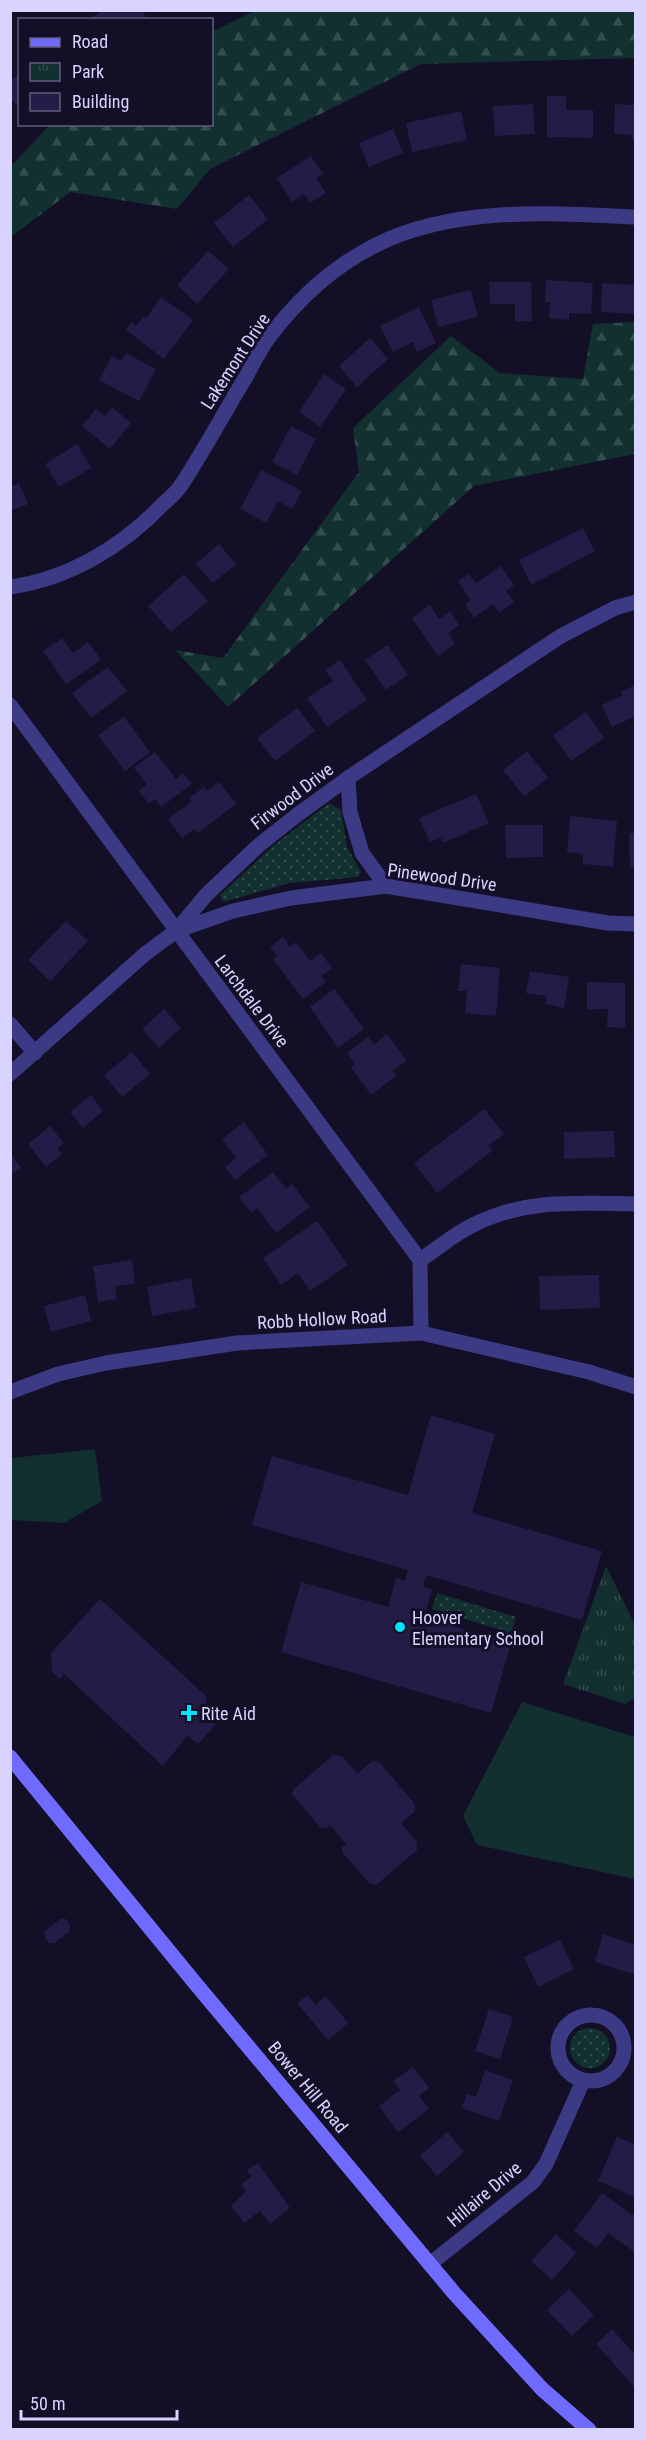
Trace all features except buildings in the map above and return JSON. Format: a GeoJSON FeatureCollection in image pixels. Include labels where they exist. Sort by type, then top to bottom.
{"type":"FeatureCollection","features":[{"type":"Feature","properties":{"kind":"main road","name":"Bower Hill Road"},"geometry":{"type":"LineString","coordinates":[[10,1756],[195,1983],[430,2264],[542,2389],[589,2430]]}},
{"type":"Feature","properties":{"kind":"street","name":"Lakemont Drive"},"geometry":{"type":"LineString","coordinates":[[10,587],[61,574],[99,556],[141,527],[181,486],[269,337],[302,299],[352,258],[378,244],[422,227],[485,216],[555,213],[636,217]]}},
{"type":"Feature","properties":{"kind":"street","name":"Firwood Drive"},"geometry":{"type":"LineString","coordinates":[[10,1074],[145,954],[176,931],[206,895],[258,846],[348,778],[561,636],[615,608],[636,602]]}},
{"type":"Feature","properties":{"kind":"street","name":"Larchdale Drive"},"geometry":{"type":"LineString","coordinates":[[10,705],[420,1260]]}},
{"type":"Feature","properties":{"kind":"street"},"geometry":{"type":"LineString","coordinates":[[348,778],[350,812],[362,853],[386,886]]}},
{"type":"Feature","properties":{"kind":"street","name":"Pinewood Drive"},"geometry":{"type":"LineString","coordinates":[[176,931],[233,911],[291,898],[386,886],[608,923],[636,924]]}},
{"type":"Feature","properties":{"kind":"street"},"geometry":{"type":"LineString","coordinates":[[10,1024],[35,1053]]}},
{"type":"Feature","properties":{"kind":"street"},"geometry":{"type":"LineString","coordinates":[[421,1333],[420,1260],[471,1226],[508,1210],[548,1203],[636,1204]]}},
{"type":"Feature","properties":{"kind":"street","name":"Robb Hollow Road"},"geometry":{"type":"LineString","coordinates":[[10,1392],[58,1374],[106,1363],[237,1343],[421,1333],[589,1372],[636,1387]]}},
{"type":"Feature","properties":{"kind":"street"},"geometry":{"type":"LineString","coordinates":[[591,2015],[602,2017],[612,2022],[619,2031],[624,2052],[621,2063],[605,2079],[583,2081],[573,2077],[560,2060],[559,2039],[563,2030],[580,2017],[591,2015]]}},
{"type":"Feature","properties":{"kind":"street","name":"Hillaire Drive"},"geometry":{"type":"LineString","coordinates":[[430,2264],[534,2182],[546,2164],[583,2081]]}},
{"type":"Feature","properties":{"kind":"green space"},"geometry":{"type":"Polygon","coordinates":[[[256,10],[635,11],[635,58],[421,64],[210,169],[177,209],[70,192],[11,237],[11,166],[49,126],[213,126],[213,32],[256,10]]]}},
{"type":"Feature","properties":{"kind":"green space"},"geometry":{"type":"Polygon","coordinates":[[[635,322],[635,454],[474,486],[228,707],[175,650],[223,658],[359,472],[353,428],[451,336],[500,373],[583,379],[593,324],[635,322]]]}},
{"type":"Feature","properties":{"kind":"green space"},"geometry":{"type":"Polygon","coordinates":[[[329,803],[341,810],[347,847],[361,872],[359,877],[290,883],[223,902],[220,895],[274,845],[329,803]]]}},
{"type":"Feature","properties":{"kind":"green space"},"geometry":{"type":"Polygon","coordinates":[[[95,1449],[102,1501],[64,1523],[11,1520],[11,1458],[95,1449]]]}},
{"type":"Feature","properties":{"kind":"green space"},"geometry":{"type":"Polygon","coordinates":[[[606,1566],[635,1625],[635,1698],[625,1704],[563,1684],[606,1566]]]}},
{"type":"Feature","properties":{"kind":"green space"},"geometry":{"type":"Polygon","coordinates":[[[437,1593],[516,1617],[511,1633],[432,1609],[437,1593]]]}},
{"type":"Feature","properties":{"kind":"green space"},"geometry":{"type":"Polygon","coordinates":[[[522,1702],[635,1737],[635,1879],[477,1845],[463,1816],[522,1702]]]}},
{"type":"Feature","properties":{"kind":"green space"},"geometry":{"type":"Polygon","coordinates":[[[590,2028],[598,2029],[604,2034],[609,2040],[609,2056],[604,2062],[598,2067],[590,2068],[582,2067],[576,2062],[571,2056],[570,2048],[571,2040],[576,2034],[582,2029],[590,2028]]]}},
{"type":"Feature","properties":{"kind":"place","name":"Hoover Elementary School"},"geometry":{"type":"Point","coordinates":[400,1627]}},
{"type":"Feature","properties":{"kind":"place","name":"Rite Aid"},"geometry":{"type":"Point","coordinates":[189,1713]}}]}
